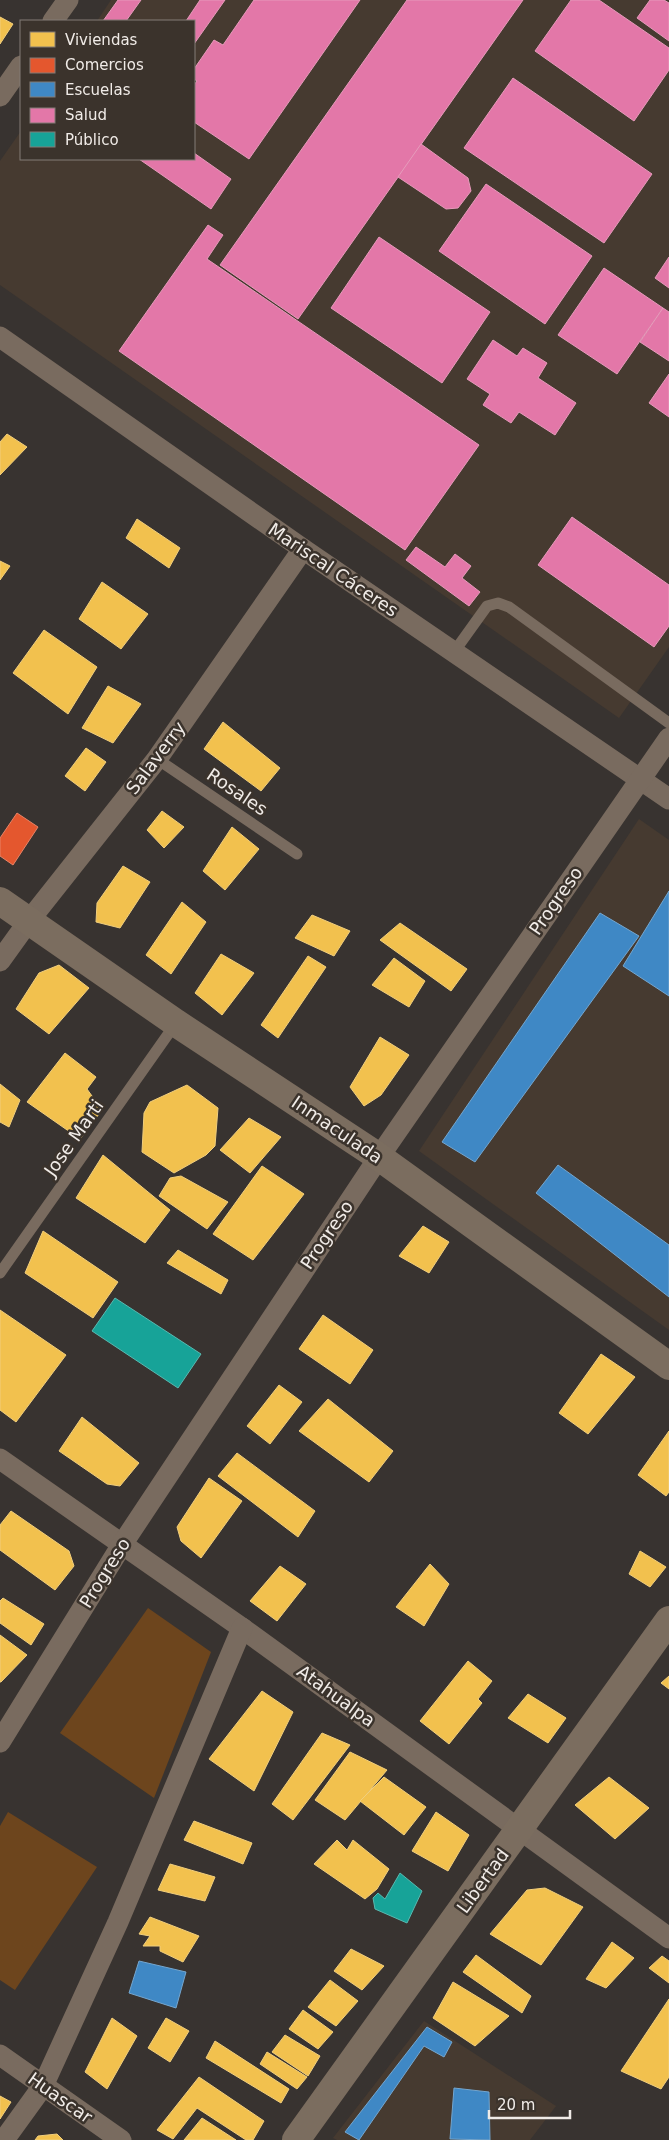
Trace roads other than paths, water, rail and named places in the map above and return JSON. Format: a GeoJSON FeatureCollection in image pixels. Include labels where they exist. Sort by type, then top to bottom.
{"type":"FeatureCollection","features":[{"type":"Feature","properties":{"kind":"street"},"geometry":{"type":"LineString","coordinates":[[53,20],[68,0]]}},
{"type":"Feature","properties":{"kind":"street"},"geometry":{"type":"LineString","coordinates":[[0,96],[20,67]]}},
{"type":"Feature","properties":{"kind":"street","name":"Mariscal Cáceres"},"geometry":{"type":"LineString","coordinates":[[0,337],[303,549],[641,778],[669,799]]}},
{"type":"Feature","properties":{"kind":"street","name":"Salaverry"},"geometry":{"type":"LineString","coordinates":[[0,961],[28,922],[157,759],[303,549]]}},
{"type":"Feature","properties":{"kind":"street","name":"Progreso"},"geometry":{"type":"LineString","coordinates":[[0,1742],[123,1543],[379,1157],[669,738]]}},
{"type":"Feature","properties":{"kind":"street","name":"Inmaculada"},"geometry":{"type":"LineString","coordinates":[[0,901],[176,1024],[379,1157],[669,1366]]}},
{"type":"Feature","properties":{"kind":"street","name":"Atahualpa"},"geometry":{"type":"LineString","coordinates":[[0,1459],[123,1543],[242,1628],[669,1938]]}},
{"type":"Feature","properties":{"kind":"street","name":"Libertad"},"geometry":{"type":"LineString","coordinates":[[296,2140],[669,1620]]}},
{"type":"Feature","properties":{"kind":"street"},"geometry":{"type":"LineString","coordinates":[[4,2140],[43,2086],[118,1922],[242,1628]]}},
{"type":"Feature","properties":{"kind":"street","name":"Huascar"},"geometry":{"type":"LineString","coordinates":[[0,2055],[121,2140]]}},
{"type":"Feature","properties":{"kind":"lane"},"geometry":{"type":"LineString","coordinates":[[454,652],[487,606],[498,603],[509,607],[669,724]]}},
{"type":"Feature","properties":{"kind":"lane","name":"Rosales"},"geometry":{"type":"LineString","coordinates":[[157,759],[297,854]]}},
{"type":"Feature","properties":{"kind":"lane","name":"Jose Marti"},"geometry":{"type":"LineString","coordinates":[[0,1273],[176,1024]]}}]}
